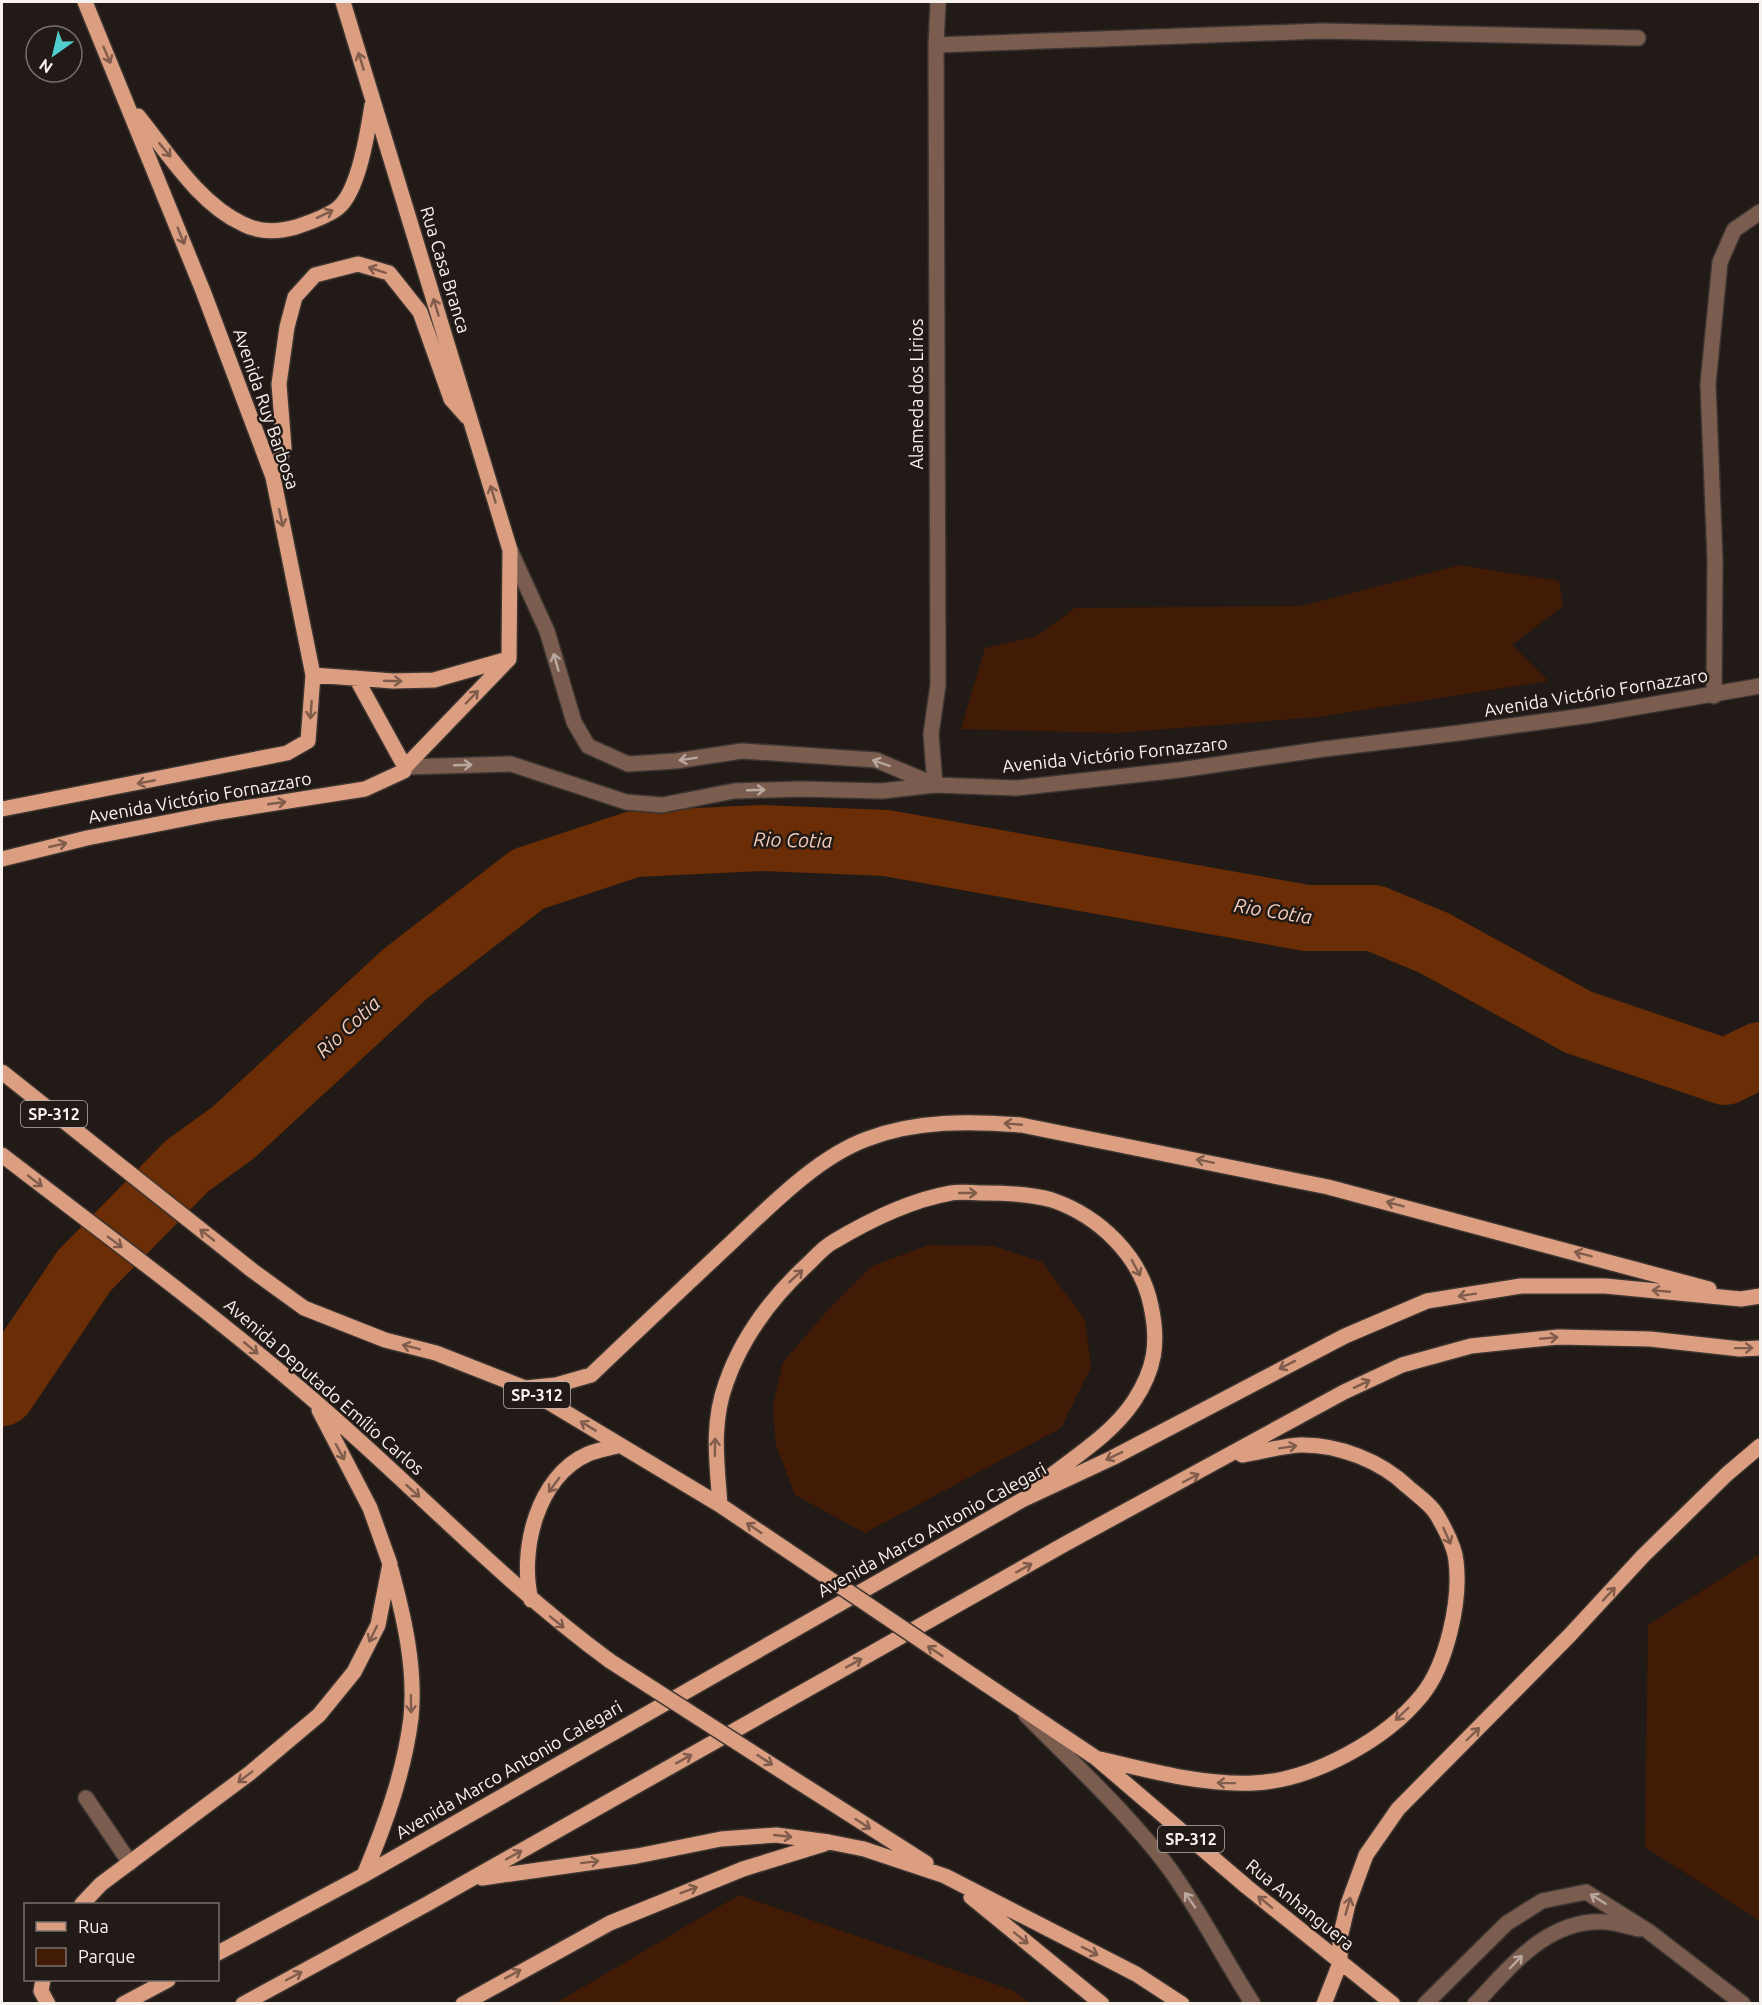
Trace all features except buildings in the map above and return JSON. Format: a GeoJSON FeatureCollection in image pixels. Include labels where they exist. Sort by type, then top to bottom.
{"type":"FeatureCollection","features":[{"type":"Feature","properties":{"kind":"main road","name":"Avenida Ruy Barbosa"},"geometry":{"type":"LineString","coordinates":[[85,2],[203,291],[273,477],[313,675],[308,741],[287,753],[203,771]]}},
{"type":"Feature","properties":{"kind":"main road","name":"Rua Casa Branca"},"geometry":{"type":"LineString","coordinates":[[343,2],[510,550],[509,659]]}},
{"type":"Feature","properties":{"kind":"main road"},"geometry":{"type":"LineString","coordinates":[[128,105],[195,186],[216,206],[243,225],[277,233],[339,208],[357,175],[366,146],[373,100]]}},
{"type":"Feature","properties":{"kind":"main road"},"geometry":{"type":"LineString","coordinates":[[273,477],[284,448],[279,384],[287,327],[295,297],[315,275],[358,264],[389,273],[420,312],[451,399],[471,421]]}},
{"type":"Feature","properties":{"kind":"main road"},"geometry":{"type":"LineString","coordinates":[[313,675],[434,680],[509,659]]}},
{"type":"Feature","properties":{"kind":"main road"},"geometry":{"type":"LineString","coordinates":[[356,678],[405,769],[509,659]]}},
{"type":"Feature","properties":{"kind":"main road","name":"Avenida Victório Fornazzaro"},"geometry":{"type":"LineString","coordinates":[[2,859],[87,838],[219,812],[365,789],[405,769]]}},
{"type":"Feature","properties":{"kind":"main road","name":"Avenida Victório Fornazzaro"},"geometry":{"type":"LineString","coordinates":[[2,809],[203,771]]}},
{"type":"Feature","properties":{"kind":"main road","name":"SP-312"},"geometry":{"type":"LineString","coordinates":[[2,1072],[253,1271],[304,1308],[385,1340],[436,1353],[525,1388],[720,1506]]}},
{"type":"Feature","properties":{"kind":"main road"},"geometry":{"type":"LineString","coordinates":[[525,1388],[556,1385],[591,1375],[767,1209],[815,1168],[867,1139],[908,1129],[970,1121],[1021,1125],[1328,1187],[1639,1269],[1741,1299]]}},
{"type":"Feature","properties":{"kind":"main road","name":"Avenida Deputado Emílio Carlos"},"geometry":{"type":"LineString","coordinates":[[2,1155],[206,1310],[313,1400],[531,1600],[610,1660],[945,1876]]}},
{"type":"Feature","properties":{"kind":"main road"},"geometry":{"type":"LineString","coordinates":[[720,1506],[715,1460],[716,1422],[726,1383],[744,1343],[780,1290],[831,1243],[896,1210],[952,1193],[1001,1193],[1052,1200],[1097,1222],[1127,1252],[1148,1292],[1157,1334],[1156,1344],[1153,1364],[1134,1402],[1105,1435],[1068,1461],[1022,1500]]}},
{"type":"Feature","properties":{"kind":"main road","name":"Avenida Marco Antonio Calegari"},"geometry":{"type":"LineString","coordinates":[[219,1952],[364,1875],[1022,1500],[1112,1458],[1345,1336],[1427,1301],[1521,1286],[1605,1286],[1741,1299],[1761,1296]]}},
{"type":"Feature","properties":{"kind":"main road"},"geometry":{"type":"LineString","coordinates":[[243,2004],[470,1880],[1065,1544],[1230,1457],[1344,1392],[1402,1365],[1471,1346],[1558,1337],[1650,1339],[1740,1349],[1761,1348]]}},
{"type":"Feature","properties":{"kind":"main road"},"geometry":{"type":"LineString","coordinates":[[313,1400],[370,1508],[390,1564],[403,1615],[410,1665],[411,1717],[389,1817],[364,1875]]}},
{"type":"Feature","properties":{"kind":"main road"},"geometry":{"type":"LineString","coordinates":[[531,1600],[527,1563],[540,1506],[553,1484],[567,1468],[588,1454],[620,1445]]}},
{"type":"Feature","properties":{"kind":"main road"},"geometry":{"type":"LineString","coordinates":[[1096,1758],[1212,1782],[1255,1783],[1291,1776],[1335,1761],[1386,1730],[1423,1694],[1441,1660],[1458,1599],[1456,1559],[1437,1514],[1397,1476],[1351,1452],[1301,1445],[1230,1457]]}},
{"type":"Feature","properties":{"kind":"main road"},"geometry":{"type":"LineString","coordinates":[[1324,2004],[1340,1963],[1340,1938],[1348,1904],[1366,1855],[1398,1809],[1561,1644],[1643,1556],[1727,1474],[1761,1446]]}},
{"type":"Feature","properties":{"kind":"main road","name":"Rua Anhanguera"},"geometry":{"type":"LineString","coordinates":[[720,1506],[1096,1758],[1340,1963],[1393,2004]]}},
{"type":"Feature","properties":{"kind":"main road"},"geometry":{"type":"LineString","coordinates":[[84,1903],[100,1884],[250,1773],[319,1715],[354,1672],[378,1625],[390,1564]]}},
{"type":"Feature","properties":{"kind":"main road"},"geometry":{"type":"LineString","coordinates":[[470,1880],[520,1870],[637,1856],[721,1839],[776,1835],[829,1842],[864,1849],[945,1876],[1136,1974],[1182,2004]]}},
{"type":"Feature","properties":{"kind":"main road"},"geometry":{"type":"LineString","coordinates":[[463,2004],[610,1923],[743,1869],[829,1842]]}},
{"type":"Feature","properties":{"kind":"main road"},"geometry":{"type":"LineString","coordinates":[[945,1876],[1102,2004]]}},
{"type":"Feature","properties":{"kind":"main road"},"geometry":{"type":"LineString","coordinates":[[43,1981],[41,1991],[48,2004]]}},
{"type":"Feature","properties":{"kind":"main road"},"geometry":{"type":"LineString","coordinates":[[123,2004],[166,1981]]}},
{"type":"Feature","properties":{"kind":"street","name":"Alameda dos Lirios"},"geometry":{"type":"LineString","coordinates":[[935,785],[931,734],[938,685],[936,45],[938,2]]}},
{"type":"Feature","properties":{"kind":"street"},"geometry":{"type":"LineString","coordinates":[[936,45],[1322,31],[1638,38]]}},
{"type":"Feature","properties":{"kind":"street"},"geometry":{"type":"LineString","coordinates":[[1714,696],[1715,560],[1708,384],[1710,362],[1720,262],[1734,230],[1761,212]]}},
{"type":"Feature","properties":{"kind":"street"},"geometry":{"type":"LineString","coordinates":[[510,550],[547,631],[574,723],[588,746],[628,764],[676,761],[742,751],[876,760],[935,785]]}},
{"type":"Feature","properties":{"kind":"street","name":"Avenida Victório Fornazzaro"},"geometry":{"type":"LineString","coordinates":[[405,769],[511,764],[626,802],[662,805],[734,791],[882,791],[935,785],[1016,788],[1179,770],[1591,715],[1714,696],[1761,686]]}},
{"type":"Feature","properties":{"kind":"street"},"geometry":{"type":"LineString","coordinates":[[1010,1700],[1120,1810],[1168,1867],[1207,1923],[1253,2004]]}},
{"type":"Feature","properties":{"kind":"street"},"geometry":{"type":"LineString","coordinates":[[86,1798],[130,1863]]}},
{"type":"Feature","properties":{"kind":"street"},"geometry":{"type":"LineString","coordinates":[[1425,2004],[1507,1923],[1542,1901],[1586,1892],[1648,1930],[1743,2004]]}},
{"type":"Feature","properties":{"kind":"street"},"geometry":{"type":"LineString","coordinates":[[1475,2004],[1530,1948],[1566,1927],[1606,1922],[1648,1930]]}},
{"type":"Feature","properties":{"kind":"green space"},"geometry":{"type":"Polygon","coordinates":[[[1460,565],[1559,581],[1563,606],[1512,645],[1548,681],[1318,717],[1116,733],[961,729],[985,648],[1037,636],[1075,608],[1302,606],[1460,565]]]}},
{"type":"Feature","properties":{"kind":"green space"},"geometry":{"type":"Polygon","coordinates":[[[929,1245],[993,1246],[1042,1262],[1085,1320],[1091,1367],[1061,1428],[865,1533],[795,1495],[776,1445],[773,1406],[783,1362],[829,1309],[872,1266],[929,1245]]]}},
{"type":"Feature","properties":{"kind":"green space"},"geometry":{"type":"Polygon","coordinates":[[[1760,1554],[1760,1921],[1645,1847],[1648,1625],[1760,1554]]]}},
{"type":"Feature","properties":{"kind":"green space"},"geometry":{"type":"Polygon","coordinates":[[[739,1895],[1012,1990],[1029,2003],[556,2003],[739,1895]]]}},
{"type":"Feature","properties":{"kind":"waterway","name":"Rio Cotia"},"geometry":{"type":"LineString","coordinates":[[2,1393],[84,1271],[187,1166],[234,1132],[405,974],[528,879],[634,844],[761,838],[886,843],[1307,918],[1374,918],[1434,943],[1578,1022],[1725,1072],[1760,1055]]}}]}
